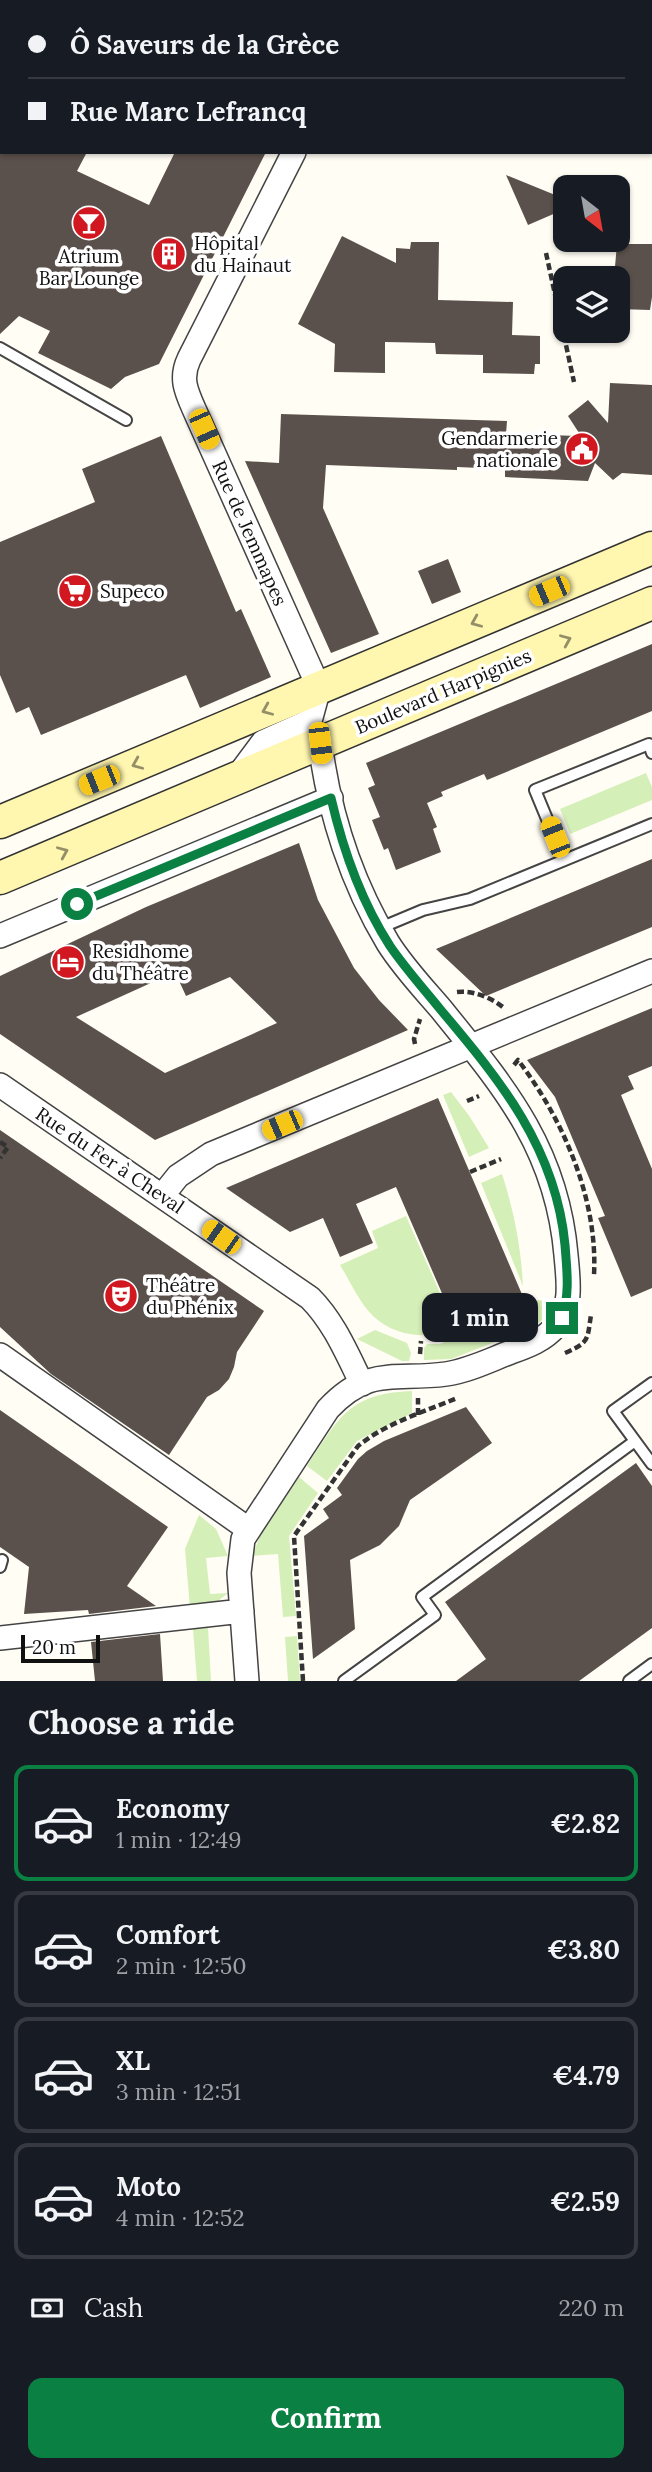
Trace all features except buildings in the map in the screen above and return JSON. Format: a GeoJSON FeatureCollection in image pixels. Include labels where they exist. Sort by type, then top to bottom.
{"type":"FeatureCollection","features":[{"type":"Feature","properties":{"kind":"main road"},"geometry":{"type":"LineString","coordinates":[[0,822],[652,548]]}},
{"type":"Feature","properties":{"kind":"main road","name":"Boulevard Harpignies"},"geometry":{"type":"LineString","coordinates":[[0,878],[652,603]]}},
{"type":"Feature","properties":{"kind":"street","name":"Rue de Jemmapes"},"geometry":{"type":"LineString","coordinates":[[293,154],[189,359],[184,377],[194,409],[319,688]]}},
{"type":"Feature","properties":{"kind":"street"},"geometry":{"type":"LineString","coordinates":[[235,779],[263,742],[310,721],[319,688]]}},
{"type":"Feature","properties":{"kind":"street"},"geometry":{"type":"LineString","coordinates":[[247,1681],[240,1551],[248,1529],[328,1409],[344,1393],[362,1384],[385,1377],[447,1374],[472,1367],[541,1339],[556,1326],[566,1308],[568,1286],[564,1234],[552,1180],[534,1139],[515,1104],[399,959],[380,928],[353,873],[331,798],[320,743]]}},
{"type":"Feature","properties":{"kind":"street"},"geometry":{"type":"LineString","coordinates":[[0,936],[331,798]]}},
{"type":"Feature","properties":{"kind":"street"},"geometry":{"type":"LineString","coordinates":[[162,1196],[178,1176],[211,1154],[652,971]]}},
{"type":"Feature","properties":{"kind":"street","name":"Rue du Fer à Cheval"},"geometry":{"type":"LineString","coordinates":[[1,1088],[162,1196],[318,1307],[334,1329],[362,1384]]}},
{"type":"Feature","properties":{"kind":"street"},"geometry":{"type":"LineString","coordinates":[[0,1355],[248,1529]]}},
{"type":"Feature","properties":{"kind":"street"},"geometry":{"type":"LineString","coordinates":[[0,1638],[242,1611]]}},
{"type":"Feature","properties":{"kind":"lane"},"geometry":{"type":"LineString","coordinates":[[0,348],[125,420]]}},
{"type":"Feature","properties":{"kind":"lane"},"geometry":{"type":"LineString","coordinates":[[564,860],[536,790],[649,744],[652,752]]}},
{"type":"Feature","properties":{"kind":"lane"},"geometry":{"type":"LineString","coordinates":[[380,928],[423,910],[470,899],[652,824]]}},
{"type":"Feature","properties":{"kind":"lane"},"geometry":{"type":"LineString","coordinates":[[652,1382],[613,1411],[652,1464]]}},
{"type":"Feature","properties":{"kind":"lane"},"geometry":{"type":"LineString","coordinates":[[344,1681],[435,1615],[422,1597],[635,1441]]}},
{"type":"Feature","properties":{"kind":"lane"},"geometry":{"type":"LineString","coordinates":[[629,1681],[652,1664]]}},
{"type":"Feature","properties":{"kind":"path"},"geometry":{"type":"LineString","coordinates":[[546,253],[574,382]]}},
{"type":"Feature","properties":{"kind":"path"},"geometry":{"type":"LineString","coordinates":[[0,1142],[8,1147],[0,1158]]}},
{"type":"Feature","properties":{"kind":"path"},"geometry":{"type":"LineString","coordinates":[[470,1171],[501,1159]]}},
{"type":"Feature","properties":{"kind":"green space"},"geometry":{"type":"Polygon","coordinates":[[[646,773],[652,787],[652,800],[570,834],[560,809],[646,773]]]}},
{"type":"Feature","properties":{"kind":"green space"},"geometry":{"type":"Polygon","coordinates":[[[451,1092],[489,1148],[469,1157],[443,1095],[451,1092]]]}},
{"type":"Feature","properties":{"kind":"green space"},"geometry":{"type":"Polygon","coordinates":[[[502,1174],[516,1229],[523,1286],[481,1183],[502,1174]]]}},
{"type":"Feature","properties":{"kind":"green space"},"geometry":{"type":"Polygon","coordinates":[[[406,1216],[456,1329],[424,1335],[391,1328],[368,1310],[340,1265],[378,1248],[372,1231],[406,1216]]]}},
{"type":"Feature","properties":{"kind":"green space"},"geometry":{"type":"Polygon","coordinates":[[[532,1300],[551,1301],[545,1318],[531,1328],[451,1359],[424,1360],[424,1348],[427,1344],[440,1344],[528,1309],[532,1300]]]}},
{"type":"Feature","properties":{"kind":"green space"},"geometry":{"type":"Polygon","coordinates":[[[375,1330],[407,1343],[411,1353],[409,1361],[402,1361],[357,1339],[375,1330]]]}},
{"type":"Feature","properties":{"kind":"green space"},"geometry":{"type":"Polygon","coordinates":[[[412,1391],[412,1413],[357,1441],[327,1481],[307,1466],[328,1434],[348,1411],[374,1397],[412,1391]]]}},
{"type":"Feature","properties":{"kind":"green space"},"geometry":{"type":"Polygon","coordinates":[[[299,1477],[318,1493],[289,1536],[296,1616],[283,1617],[278,1554],[252,1556],[261,1534],[299,1477]]]}},
{"type":"Feature","properties":{"kind":"green space"},"geometry":{"type":"Polygon","coordinates":[[[199,1515],[216,1529],[228,1556],[206,1558],[210,1594],[228,1593],[213,1605],[190,1608],[185,1549],[199,1515]]]}},
{"type":"Feature","properties":{"kind":"green space"},"geometry":{"type":"Polygon","coordinates":[[[208,1628],[211,1681],[197,1681],[193,1629],[208,1628]]]}},
{"type":"Feature","properties":{"kind":"green space"},"geometry":{"type":"Polygon","coordinates":[[[297,1636],[300,1681],[288,1681],[285,1637],[297,1636]]]}},
{"type":"Feature","properties":{"kind":"place","name":"Atrium Bar Lounge"},"geometry":{"type":"Point","coordinates":[89,223]}},
{"type":"Feature","properties":{"kind":"place","name":"Hôpital du Hainaut"},"geometry":{"type":"Point","coordinates":[169,254]}},
{"type":"Feature","properties":{"kind":"place","name":"Gendarmerie nationale"},"geometry":{"type":"Point","coordinates":[582,449]}},
{"type":"Feature","properties":{"kind":"place","name":"Supeco"},"geometry":{"type":"Point","coordinates":[75,591]}},
{"type":"Feature","properties":{"kind":"place","name":"Residhome du Théâtre"},"geometry":{"type":"Point","coordinates":[68,962]}},
{"type":"Feature","properties":{"kind":"place","name":"Théâtre du Phénix"},"geometry":{"type":"Point","coordinates":[121,1296]}},
{"type":"Feature","properties":{"kind":"route"},"geometry":{"type":"LineString","coordinates":[[77,904],[331,798],[353,873],[389,945],[500,1082],[519,1111],[545,1163],[558,1200],[564,1234],[568,1298],[562,1318]]}}]}
